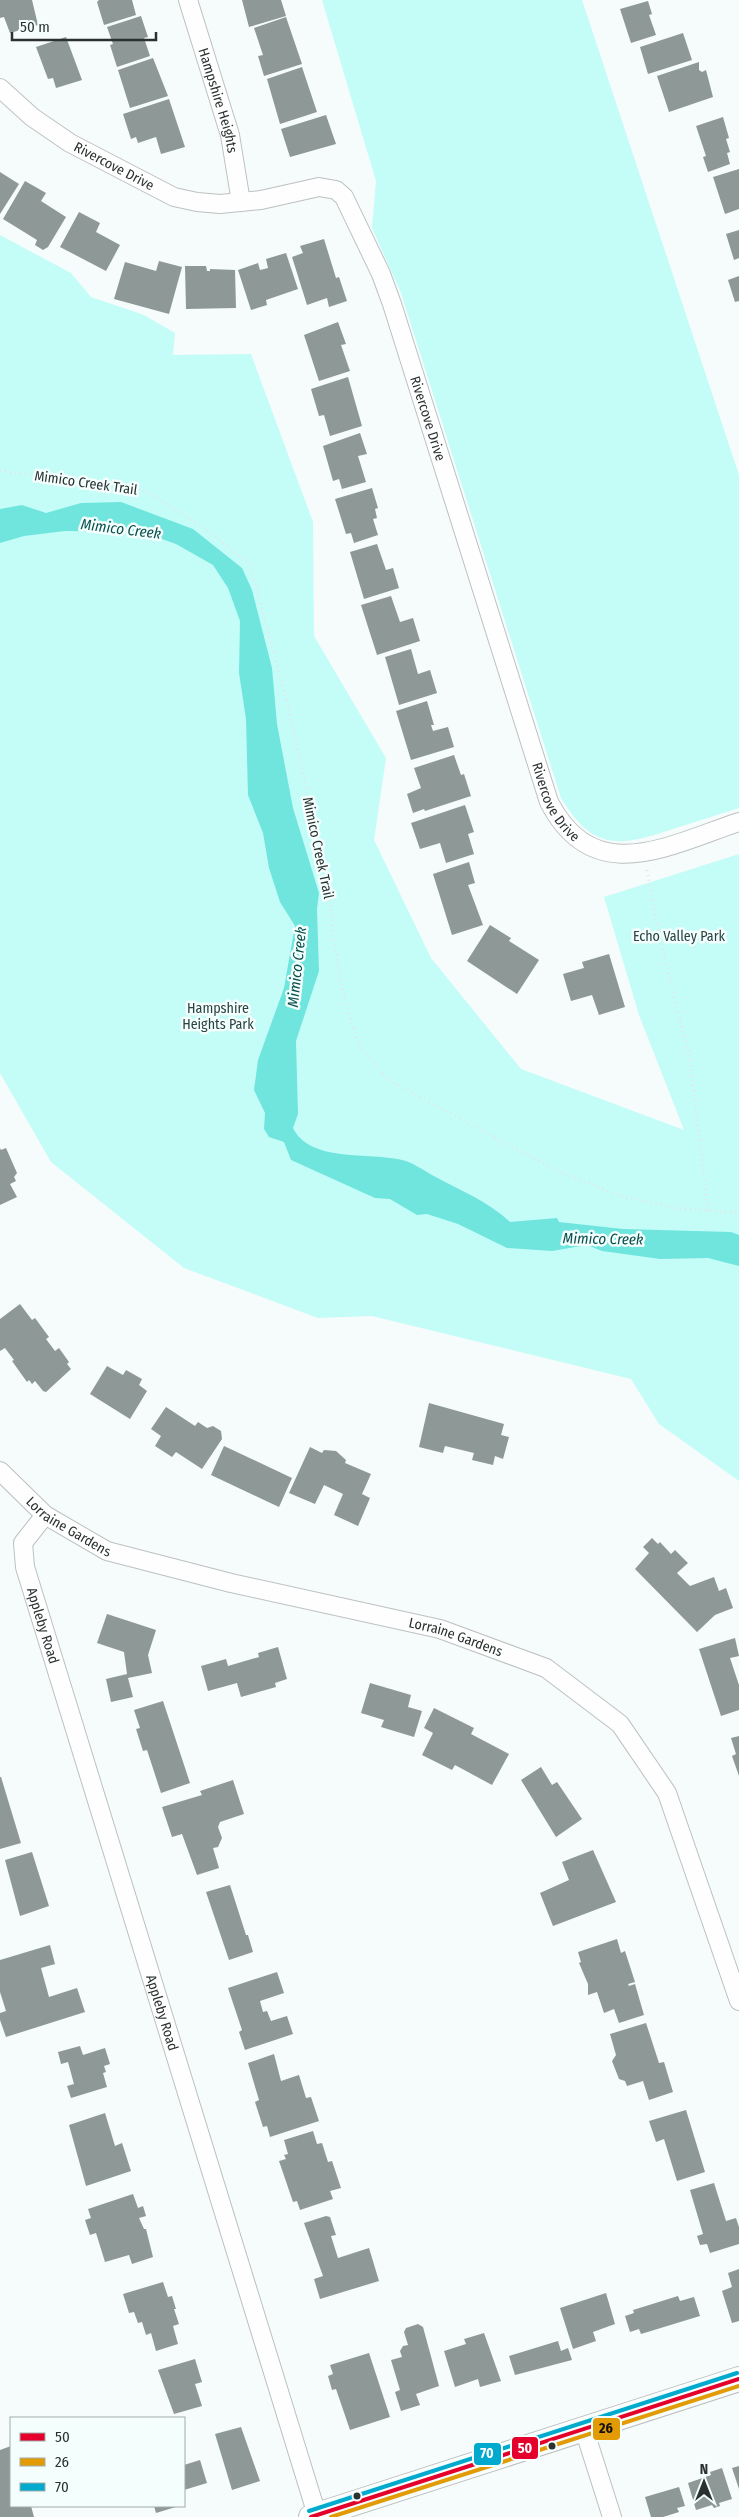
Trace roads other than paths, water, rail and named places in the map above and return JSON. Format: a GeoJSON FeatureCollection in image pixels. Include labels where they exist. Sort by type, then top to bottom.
{"type":"FeatureCollection","features":[{"type":"Feature","properties":{"kind":"main road"},"geometry":{"type":"LineString","coordinates":[[314,2516],[739,2379]]}},
{"type":"Feature","properties":{"kind":"street","name":"Hampshire Heights"},"geometry":{"type":"LineString","coordinates":[[188,0],[230,135],[241,202]]}},
{"type":"Feature","properties":{"kind":"street","name":"Rivercove Drive"},"geometry":{"type":"LineString","coordinates":[[0,88],[32,117],[70,143],[174,197],[197,202],[241,202],[279,197],[319,187],[336,190],[344,197],[381,274],[392,304],[549,802],[560,821],[582,842],[611,854],[627,855],[644,852],[739,822]]}},
{"type":"Feature","properties":{"kind":"street","name":"Lorraine Gardens"},"geometry":{"type":"LineString","coordinates":[[0,1471],[46,1515],[107,1551],[231,1583],[440,1628],[546,1668],[620,1724],[667,1793],[739,2001]]}},
{"type":"Feature","properties":{"kind":"street","name":"Appleby Road"},"geometry":{"type":"LineString","coordinates":[[46,1515],[23,1543],[26,1567],[314,2516]]}},
{"type":"Feature","properties":{"kind":"street"},"geometry":{"type":"LineString","coordinates":[[584,2429],[612,2517]]}},
{"type":"Feature","properties":{"kind":"water","name":"Mimico Creek"},"geometry":{"type":"Polygon","coordinates":[[[121,502],[193,529],[242,568],[252,590],[272,668],[277,724],[293,808],[319,893],[317,909],[319,971],[296,1041],[298,1114],[293,1128],[301,1139],[313,1147],[327,1151],[410,1162],[483,1202],[510,1222],[557,1218],[559,1222],[623,1229],[731,1232],[739,1235],[739,1266],[708,1258],[660,1259],[602,1251],[587,1245],[552,1251],[507,1248],[458,1224],[427,1214],[417,1215],[390,1199],[375,1198],[291,1160],[284,1142],[269,1137],[264,1129],[265,1113],[254,1090],[258,1060],[284,988],[295,926],[280,902],[269,868],[263,833],[248,795],[246,719],[239,673],[240,621],[228,588],[213,565],[176,544],[142,532],[65,531],[24,536],[0,543],[0,509],[22,505],[46,513],[81,503],[121,502]]]}},
{"type":"Feature","properties":{"kind":"park label","name":"Echo Valley Park"},"geometry":{"type":"Point","coordinates":[679,936]}},
{"type":"Feature","properties":{"kind":"park label","name":"Hampshire Heights Park"},"geometry":{"type":"Point","coordinates":[218,1016]}}]}
